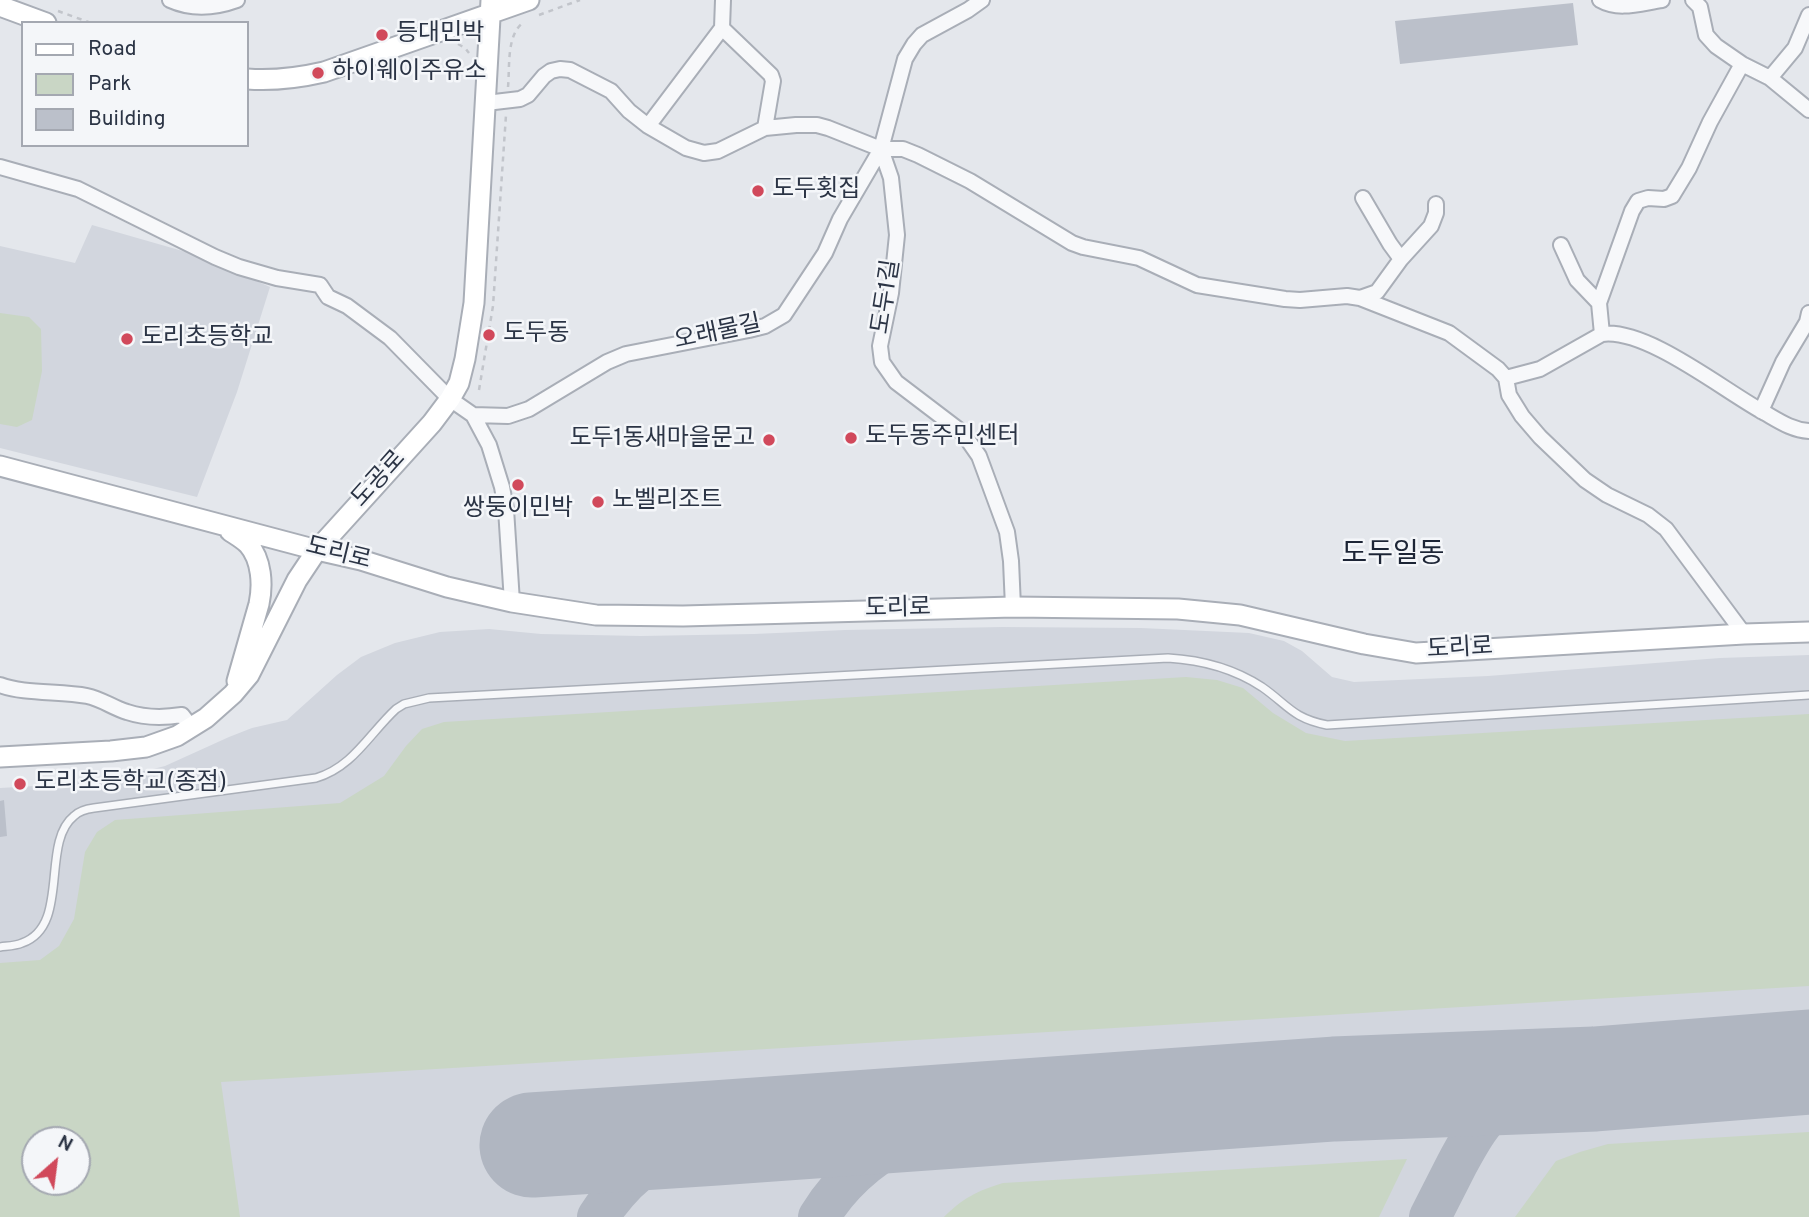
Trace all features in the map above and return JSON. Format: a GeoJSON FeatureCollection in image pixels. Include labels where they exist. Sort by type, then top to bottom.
{"type":"FeatureCollection","features":[{"type":"Feature","properties":{"kind":"street"},"geometry":{"type":"LineString","coordinates":[[170,0],[181,5],[201,7],[220,6],[237,0]]}},
{"type":"Feature","properties":{"kind":"street"},"geometry":{"type":"LineString","coordinates":[[648,126],[722,28],[723,0]]}},
{"type":"Feature","properties":{"kind":"street","name":"오래물길"},"geometry":{"type":"LineString","coordinates":[[473,415],[508,416],[529,409],[607,362],[626,354],[749,330],[784,315],[825,253],[840,219],[881,149],[905,59],[914,44],[922,35],[982,0]]}},
{"type":"Feature","properties":{"kind":"street"},"geometry":{"type":"LineString","coordinates":[[1600,0],[1621,6],[1661,0]]}},
{"type":"Feature","properties":{"kind":"street"},"geometry":{"type":"LineString","coordinates":[[1693,0],[1700,7],[1706,35],[1716,46],[1742,64],[1770,78],[1809,110]]}},
{"type":"Feature","properties":{"kind":"street"},"geometry":{"type":"LineString","coordinates":[[0,6],[41,21]]}},
{"type":"Feature","properties":{"kind":"street"},"geometry":{"type":"LineString","coordinates":[[248,79],[278,80],[324,72],[491,7],[533,8]]}},
{"type":"Feature","properties":{"kind":"street","name":"도공로"},"geometry":{"type":"LineString","coordinates":[[0,757],[130,750],[162,742],[192,728],[220,707],[249,675],[297,580],[317,550],[450,399],[459,383],[466,359],[472,317],[491,7]]}},
{"type":"Feature","properties":{"kind":"street"},"geometry":{"type":"LineString","coordinates":[[1770,78],[1795,48],[1809,15]]}},
{"type":"Feature","properties":{"kind":"street"},"geometry":{"type":"LineString","coordinates":[[722,28],[771,75],[773,81],[765,128]]}},
{"type":"Feature","properties":{"kind":"street"},"geometry":{"type":"LineString","coordinates":[[1602,334],[1599,303],[1632,211],[1638,201],[1672,196],[1742,64]]}},
{"type":"Feature","properties":{"kind":"street"},"geometry":{"type":"LineString","coordinates":[[486,103],[520,99],[528,95],[544,76],[560,69],[570,70],[611,91],[629,111],[648,126],[687,148],[704,153],[711,153],[765,128],[817,125],[881,149],[903,149],[918,155],[970,181],[1072,243],[1139,258],[1196,285],[1285,299],[1347,296],[1360,298],[1448,333],[1498,369],[1506,378],[1509,395],[1522,416],[1585,480],[1607,495],[1648,515],[1666,529],[1744,634]]}},
{"type":"Feature","properties":{"kind":"street","name":"도두1길"},"geometry":{"type":"LineString","coordinates":[[881,149],[891,178],[897,235],[891,293],[880,346],[882,362],[897,382],[963,433],[979,456],[1007,532],[1013,607]]}},
{"type":"Feature","properties":{"kind":"street"},"geometry":{"type":"LineString","coordinates":[[0,167],[78,189],[239,267],[277,278],[320,285],[328,297],[347,306],[390,338],[450,399],[473,415],[489,445],[506,509],[512,602]]}},
{"type":"Feature","properties":{"kind":"street"},"geometry":{"type":"LineString","coordinates":[[1363,198],[1401,258]]}},
{"type":"Feature","properties":{"kind":"street"},"geometry":{"type":"LineString","coordinates":[[1360,298],[1377,292],[1401,258],[1431,226],[1436,204]]}},
{"type":"Feature","properties":{"kind":"street"},"geometry":{"type":"LineString","coordinates":[[1562,245],[1577,280],[1599,303]]}},
{"type":"Feature","properties":{"kind":"street"},"geometry":{"type":"LineString","coordinates":[[1760,411],[1783,362],[1807,322],[1809,313]]}},
{"type":"Feature","properties":{"kind":"street"},"geometry":{"type":"LineString","coordinates":[[1506,378],[1541,369],[1602,334],[1611,333],[1640,340],[1760,411],[1796,430],[1809,430]]}},
{"type":"Feature","properties":{"kind":"street","name":"도리로"},"geometry":{"type":"LineString","coordinates":[[0,466],[361,560],[447,587],[512,602],[596,615],[683,616],[1013,607],[1178,609],[1240,615],[1416,653],[1809,632]]}},
{"type":"Feature","properties":{"kind":"street"},"geometry":{"type":"LineString","coordinates":[[224,526],[252,549],[261,581],[259,604],[233,694]]}},
{"type":"Feature","properties":{"kind":"street"},"geometry":{"type":"LineString","coordinates":[[0,685],[12,689],[94,697],[128,713],[139,715],[163,718],[182,715],[192,728]]}},
{"type":"Feature","properties":{"kind":"lane"},"geometry":{"type":"LineString","coordinates":[[0,947],[21,944],[30,939],[44,924],[52,902],[61,838],[75,815],[94,808],[326,775],[351,759],[396,709],[404,704],[429,698],[1168,658],[1194,660],[1223,668],[1264,688],[1294,713],[1311,722],[1327,725],[1809,695]]}},
{"type":"Feature","properties":{"kind":"path"},"geometry":{"type":"LineString","coordinates":[[533,8],[580,0]]}},
{"type":"Feature","properties":{"kind":"path"},"geometry":{"type":"LineString","coordinates":[[479,390],[493,306],[511,41],[514,31],[525,20]]}},
{"type":"Feature","properties":{"kind":"path"},"geometry":{"type":"LineString","coordinates":[[450,47],[459,44],[470,54]]}},
{"type":"Feature","properties":{"kind":"shaded area","name":"도리초등학교"},"geometry":{"type":"Polygon","coordinates":[[[92,225],[200,256],[270,287],[237,392],[197,497],[0,448],[0,246],[75,263],[92,225]]]}},
{"type":"Feature","properties":{"kind":"shaded area"},"geometry":{"type":"Polygon","coordinates":[[[1002,627],[1141,628],[1249,633],[1284,641],[1302,651],[1332,677],[1354,682],[1488,676],[1720,658],[1809,655],[1809,1217],[0,1217],[0,788],[98,779],[165,766],[252,728],[287,720],[361,657],[395,643],[440,632],[489,629],[541,634],[641,636],[1002,627]]]}},
{"type":"Feature","properties":{"kind":"green space"},"geometry":{"type":"Polygon","coordinates":[[[0,313],[29,317],[41,329],[42,371],[32,420],[17,427],[0,424],[0,313]]]}},
{"type":"Feature","properties":{"kind":"green space"},"geometry":{"type":"Polygon","coordinates":[[[1186,677],[1217,680],[1243,688],[1273,713],[1306,733],[1345,741],[1809,714],[1809,986],[221,1082],[240,1217],[0,1217],[0,963],[40,960],[59,946],[74,919],[85,852],[97,832],[115,820],[340,803],[384,776],[422,729],[444,722],[1186,677]]]}},
{"type":"Feature","properties":{"kind":"green space"},"geometry":{"type":"Polygon","coordinates":[[[1809,1132],[1809,1217],[1515,1217],[1556,1161],[1580,1152],[1608,1144],[1809,1132]]]}},
{"type":"Feature","properties":{"kind":"green space"},"geometry":{"type":"Polygon","coordinates":[[[1407,1159],[1379,1217],[944,1217],[971,1196],[1003,1183],[1407,1159]]]}},
{"type":"Feature","properties":{"kind":"building"},"geometry":{"type":"Polygon","coordinates":[[[1573,3],[1578,45],[1400,64],[1395,21],[1573,3]]]}},
{"type":"Feature","properties":{"kind":"building"},"geometry":{"type":"Polygon","coordinates":[[[4,800],[7,836],[0,837],[0,801],[4,800]]]}},
{"type":"Feature","properties":{"kind":"taxiway"},"geometry":{"type":"LineString","coordinates":[[1430,1217],[1469,1142],[1499,1106],[1530,1091],[1595,1079]]}},
{"type":"Feature","properties":{"kind":"taxiway"},"geometry":{"type":"LineString","coordinates":[[819,1217],[852,1176],[895,1144],[936,1126],[1001,1112]]}},
{"type":"Feature","properties":{"kind":"taxiway"},"geometry":{"type":"LineString","coordinates":[[598,1217],[622,1186],[648,1164],[715,1133]]}},
{"type":"Feature","properties":{"kind":"runway"},"geometry":{"type":"LineString","coordinates":[[532,1145],[1334,1089],[1595,1079],[1809,1062]]}},
{"type":"Feature","properties":{"kind":"place","name":"등대민박"},"geometry":{"type":"Point","coordinates":[382,35]}},
{"type":"Feature","properties":{"kind":"place","name":"하이웨이주유소"},"geometry":{"type":"Point","coordinates":[318,73]}},
{"type":"Feature","properties":{"kind":"place","name":"도두횟집"},"geometry":{"type":"Point","coordinates":[758,191]}},
{"type":"Feature","properties":{"kind":"place","name":"도두동"},"geometry":{"type":"Point","coordinates":[489,335]}},
{"type":"Feature","properties":{"kind":"place","name":"도리초등학교"},"geometry":{"type":"Point","coordinates":[127,339]}},
{"type":"Feature","properties":{"kind":"place","name":"도두동주민센터"},"geometry":{"type":"Point","coordinates":[851,438]}},
{"type":"Feature","properties":{"kind":"place","name":"도두1동새마을문고"},"geometry":{"type":"Point","coordinates":[769,440]}},
{"type":"Feature","properties":{"kind":"place","name":"쌍둥이민박"},"geometry":{"type":"Point","coordinates":[518,485]}},
{"type":"Feature","properties":{"kind":"place","name":"노벨리조트"},"geometry":{"type":"Point","coordinates":[598,502]}},
{"type":"Feature","properties":{"kind":"place","name":"도리초등학교(종점)"},"geometry":{"type":"Point","coordinates":[20,784]}},
{"type":"Feature","properties":{"kind":"district","name":"도두일동"},"geometry":{"type":"Point","coordinates":[1393,556]}}]}
